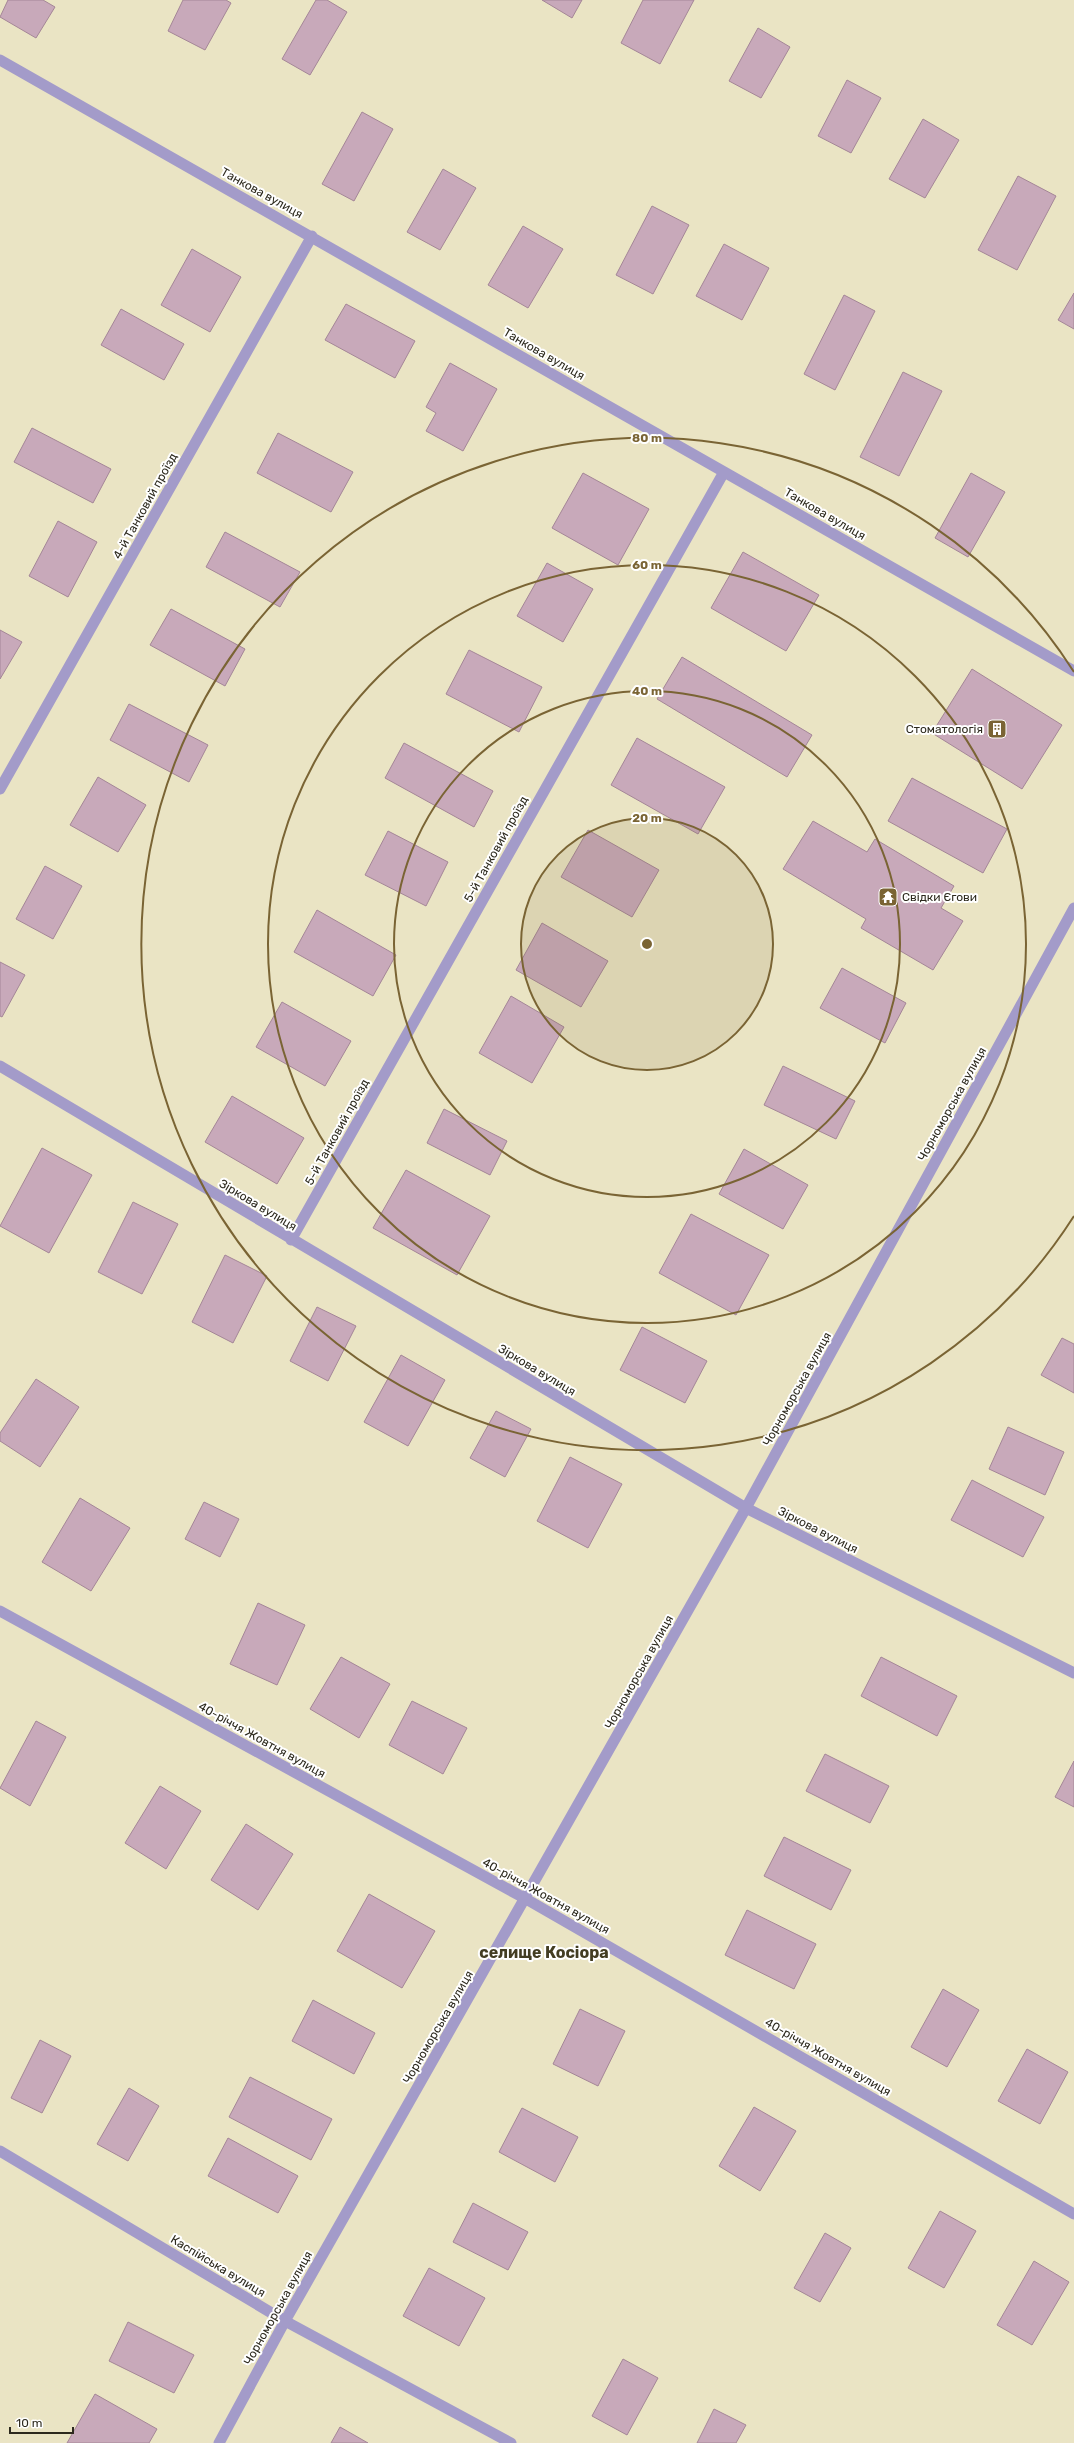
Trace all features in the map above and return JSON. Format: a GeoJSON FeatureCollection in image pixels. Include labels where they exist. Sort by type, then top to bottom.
{"type":"FeatureCollection","features":[{"type":"Feature","properties":{"kind":"street","name":"Танкова вулиця"},"geometry":{"type":"LineString","coordinates":[[0,60],[312,236],[1074,672]]}},
{"type":"Feature","properties":{"kind":"street","name":"4-й Танковий проїзд"},"geometry":{"type":"LineString","coordinates":[[0,789],[312,236]]}},
{"type":"Feature","properties":{"kind":"street","name":"5-й Танковий проїзд"},"geometry":{"type":"LineString","coordinates":[[291,1240],[724,472]]}},
{"type":"Feature","properties":{"kind":"street","name":"Чорноморська вулиця"},"geometry":{"type":"LineString","coordinates":[[219,2443],[285,2321],[526,1899],[746,1508],[1074,908]]}},
{"type":"Feature","properties":{"kind":"street","name":"Зіркова вулиця"},"geometry":{"type":"LineString","coordinates":[[0,1066],[291,1240],[746,1508],[1074,1673]]}},
{"type":"Feature","properties":{"kind":"street","name":"40-річчя Жовтня вулиця"},"geometry":{"type":"LineString","coordinates":[[0,1611],[526,1899],[1074,2214]]}},
{"type":"Feature","properties":{"kind":"street","name":"Каспійська вулиця"},"geometry":{"type":"LineString","coordinates":[[0,2151],[285,2321],[511,2443]]}},
{"type":"Feature","properties":{"kind":"building"},"geometry":{"type":"Polygon","coordinates":[[[8,0],[43,0],[55,7],[36,38],[0,17],[8,0]]]}},
{"type":"Feature","properties":{"kind":"building"},"geometry":{"type":"Polygon","coordinates":[[[183,0],[226,0],[231,3],[205,50],[168,31],[183,0]]]}},
{"type":"Feature","properties":{"kind":"building"},"geometry":{"type":"Polygon","coordinates":[[[316,0],[327,0],[347,12],[310,75],[282,59],[316,0]]]}},
{"type":"Feature","properties":{"kind":"building"},"geometry":{"type":"Polygon","coordinates":[[[542,0],[582,0],[572,18],[542,0]]]}},
{"type":"Feature","properties":{"kind":"building"},"geometry":{"type":"Polygon","coordinates":[[[643,0],[694,0],[660,64],[621,43],[643,0]]]}},
{"type":"Feature","properties":{"kind":"building"},"geometry":{"type":"Polygon","coordinates":[[[758,28],[790,47],[761,98],[729,81],[758,28]]]}},
{"type":"Feature","properties":{"kind":"building"},"geometry":{"type":"Polygon","coordinates":[[[847,80],[881,98],[851,153],[818,136],[847,80]]]}},
{"type":"Feature","properties":{"kind":"building"},"geometry":{"type":"Polygon","coordinates":[[[362,112],[393,129],[354,201],[322,184],[362,112]]]}},
{"type":"Feature","properties":{"kind":"building"},"geometry":{"type":"Polygon","coordinates":[[[923,119],[959,140],[925,198],[889,179],[923,119]]]}},
{"type":"Feature","properties":{"kind":"building"},"geometry":{"type":"Polygon","coordinates":[[[443,169],[476,188],[440,250],[407,232],[443,169]]]}},
{"type":"Feature","properties":{"kind":"building"},"geometry":{"type":"Polygon","coordinates":[[[1018,176],[1056,196],[1017,270],[978,250],[1018,176]]]}},
{"type":"Feature","properties":{"kind":"building"},"geometry":{"type":"Polygon","coordinates":[[[652,206],[689,225],[653,294],[616,275],[652,206]]]}},
{"type":"Feature","properties":{"kind":"building"},"geometry":{"type":"Polygon","coordinates":[[[523,226],[563,249],[528,308],[488,285],[523,226]]]}},
{"type":"Feature","properties":{"kind":"building"},"geometry":{"type":"Polygon","coordinates":[[[724,244],[769,268],[742,320],[696,296],[724,244]]]}},
{"type":"Feature","properties":{"kind":"building"},"geometry":{"type":"Polygon","coordinates":[[[192,249],[241,277],[210,332],[161,305],[192,249]]]}},
{"type":"Feature","properties":{"kind":"building"},"geometry":{"type":"Polygon","coordinates":[[[1074,293],[1074,329],[1058,320],[1074,293]]]}},
{"type":"Feature","properties":{"kind":"building"},"geometry":{"type":"Polygon","coordinates":[[[844,295],[875,311],[835,390],[804,374],[844,295]]]}},
{"type":"Feature","properties":{"kind":"building"},"geometry":{"type":"Polygon","coordinates":[[[346,304],[415,341],[395,378],[325,340],[346,304]]]}},
{"type":"Feature","properties":{"kind":"building"},"geometry":{"type":"Polygon","coordinates":[[[121,309],[184,344],[164,380],[101,345],[121,309]]]}},
{"type":"Feature","properties":{"kind":"building"},"geometry":{"type":"Polygon","coordinates":[[[450,363],[497,389],[463,451],[426,431],[436,413],[426,407],[450,363]]]}},
{"type":"Feature","properties":{"kind":"building"},"geometry":{"type":"Polygon","coordinates":[[[903,372],[942,391],[899,476],[860,457],[903,372]]]}},
{"type":"Feature","properties":{"kind":"building"},"geometry":{"type":"Polygon","coordinates":[[[32,428],[111,469],[93,503],[14,462],[32,428]]]}},
{"type":"Feature","properties":{"kind":"building"},"geometry":{"type":"Polygon","coordinates":[[[278,433],[353,472],[331,512],[257,473],[278,433]]]}},
{"type":"Feature","properties":{"kind":"building"},"geometry":{"type":"Polygon","coordinates":[[[583,473],[649,509],[618,565],[552,528],[583,473]]]}},
{"type":"Feature","properties":{"kind":"building"},"geometry":{"type":"Polygon","coordinates":[[[971,473],[1005,492],[968,557],[935,538],[971,473]]]}},
{"type":"Feature","properties":{"kind":"building"},"geometry":{"type":"Polygon","coordinates":[[[58,521],[97,542],[68,597],[29,576],[58,521]]]}},
{"type":"Feature","properties":{"kind":"building"},"geometry":{"type":"Polygon","coordinates":[[[225,532],[300,572],[280,607],[206,567],[225,532]]]}},
{"type":"Feature","properties":{"kind":"building"},"geometry":{"type":"Polygon","coordinates":[[[743,552],[819,595],[786,651],[711,608],[743,552]]]}},
{"type":"Feature","properties":{"kind":"building"},"geometry":{"type":"Polygon","coordinates":[[[547,563],[593,589],[563,642],[517,616],[547,563]]]}},
{"type":"Feature","properties":{"kind":"building"},"geometry":{"type":"Polygon","coordinates":[[[171,609],[245,649],[225,686],[150,645],[171,609]]]}},
{"type":"Feature","properties":{"kind":"building"},"geometry":{"type":"Polygon","coordinates":[[[0,630],[22,642],[0,679],[0,630]]]}},
{"type":"Feature","properties":{"kind":"building"},"geometry":{"type":"Polygon","coordinates":[[[469,650],[542,687],[519,732],[446,694],[469,650]]]}},
{"type":"Feature","properties":{"kind":"building"},"geometry":{"type":"Polygon","coordinates":[[[682,657],[812,735],[787,777],[657,699],[682,657]]]}},
{"type":"Feature","properties":{"kind":"building","name":"Стоматологія"},"geometry":{"type":"Polygon","coordinates":[[[972,669],[1062,725],[1022,789],[932,733],[972,669]]]}},
{"type":"Feature","properties":{"kind":"building"},"geometry":{"type":"Polygon","coordinates":[[[129,704],[208,745],[189,782],[110,740],[129,704]]]}},
{"type":"Feature","properties":{"kind":"building"},"geometry":{"type":"Polygon","coordinates":[[[637,738],[725,787],[698,834],[611,785],[637,738]]]}},
{"type":"Feature","properties":{"kind":"building"},"geometry":{"type":"Polygon","coordinates":[[[404,743],[493,791],[474,827],[385,778],[404,743]]]}},
{"type":"Feature","properties":{"kind":"building"},"geometry":{"type":"Polygon","coordinates":[[[98,777],[146,805],[118,852],[70,825],[98,777]]]}},
{"type":"Feature","properties":{"kind":"building"},"geometry":{"type":"Polygon","coordinates":[[[912,778],[1007,829],[983,873],[888,821],[912,778]]]}},
{"type":"Feature","properties":{"kind":"building","name":"Свідки Єгови"},"geometry":{"type":"Polygon","coordinates":[[[813,821],[867,852],[875,839],[954,886],[941,908],[963,921],[933,970],[861,928],[866,919],[783,869],[813,821]]]}},
{"type":"Feature","properties":{"kind":"building"},"geometry":{"type":"Polygon","coordinates":[[[588,830],[659,870],[632,917],[561,877],[588,830]]]}},
{"type":"Feature","properties":{"kind":"building"},"geometry":{"type":"Polygon","coordinates":[[[388,831],[448,862],[426,906],[365,875],[388,831]]]}},
{"type":"Feature","properties":{"kind":"building"},"geometry":{"type":"Polygon","coordinates":[[[45,866],[82,886],[53,939],[16,919],[45,866]]]}},
{"type":"Feature","properties":{"kind":"building"},"geometry":{"type":"Polygon","coordinates":[[[317,910],[396,955],[373,996],[294,952],[317,910]]]}},
{"type":"Feature","properties":{"kind":"building"},"geometry":{"type":"Polygon","coordinates":[[[542,923],[608,961],[581,1007],[516,970],[542,923]]]}},
{"type":"Feature","properties":{"kind":"building"},"geometry":{"type":"Polygon","coordinates":[[[0,962],[25,975],[2,1017],[0,1016],[0,962]]]}},
{"type":"Feature","properties":{"kind":"building"},"geometry":{"type":"Polygon","coordinates":[[[842,968],[906,1003],[885,1043],[820,1008],[842,968]]]}},
{"type":"Feature","properties":{"kind":"building"},"geometry":{"type":"Polygon","coordinates":[[[511,996],[564,1027],[532,1083],[479,1053],[511,996]]]}},
{"type":"Feature","properties":{"kind":"building"},"geometry":{"type":"Polygon","coordinates":[[[282,1002],[351,1041],[325,1086],[256,1047],[282,1002]]]}},
{"type":"Feature","properties":{"kind":"building"},"geometry":{"type":"Polygon","coordinates":[[[783,1066],[855,1101],[836,1139],[764,1105],[783,1066]]]}},
{"type":"Feature","properties":{"kind":"building"},"geometry":{"type":"Polygon","coordinates":[[[232,1096],[304,1138],[277,1184],[205,1142],[232,1096]]]}},
{"type":"Feature","properties":{"kind":"building"},"geometry":{"type":"Polygon","coordinates":[[[444,1109],[507,1141],[490,1175],[427,1143],[444,1109]]]}},
{"type":"Feature","properties":{"kind":"building"},"geometry":{"type":"Polygon","coordinates":[[[42,1148],[92,1175],[49,1253],[0,1226],[42,1148]]]}},
{"type":"Feature","properties":{"kind":"building"},"geometry":{"type":"Polygon","coordinates":[[[744,1149],[808,1185],[783,1229],[719,1194],[744,1149]]]}},
{"type":"Feature","properties":{"kind":"building"},"geometry":{"type":"Polygon","coordinates":[[[406,1170],[490,1216],[457,1275],[373,1228],[406,1170]]]}},
{"type":"Feature","properties":{"kind":"building"},"geometry":{"type":"Polygon","coordinates":[[[133,1202],[178,1224],[142,1294],[98,1272],[133,1202]]]}},
{"type":"Feature","properties":{"kind":"building"},"geometry":{"type":"Polygon","coordinates":[[[691,1214],[769,1255],[736,1315],[659,1273],[691,1214]]]}},
{"type":"Feature","properties":{"kind":"building"},"geometry":{"type":"Polygon","coordinates":[[[225,1255],[267,1276],[233,1343],[192,1322],[225,1255]]]}},
{"type":"Feature","properties":{"kind":"building"},"geometry":{"type":"Polygon","coordinates":[[[317,1307],[356,1326],[328,1381],[290,1361],[317,1307]]]}},
{"type":"Feature","properties":{"kind":"building"},"geometry":{"type":"Polygon","coordinates":[[[642,1327],[707,1361],[685,1403],[620,1370],[642,1327]]]}},
{"type":"Feature","properties":{"kind":"building"},"geometry":{"type":"Polygon","coordinates":[[[1062,1338],[1074,1344],[1074,1393],[1041,1375],[1062,1338]]]}},
{"type":"Feature","properties":{"kind":"building"},"geometry":{"type":"Polygon","coordinates":[[[401,1355],[445,1380],[408,1446],[364,1422],[401,1355]]]}},
{"type":"Feature","properties":{"kind":"building"},"geometry":{"type":"Polygon","coordinates":[[[36,1379],[79,1407],[40,1467],[0,1441],[0,1433],[36,1379]]]}},
{"type":"Feature","properties":{"kind":"building"},"geometry":{"type":"Polygon","coordinates":[[[496,1411],[531,1429],[505,1477],[470,1458],[496,1411]]]}},
{"type":"Feature","properties":{"kind":"building"},"geometry":{"type":"Polygon","coordinates":[[[1008,1427],[1064,1452],[1045,1495],[989,1469],[1008,1427]]]}},
{"type":"Feature","properties":{"kind":"building"},"geometry":{"type":"Polygon","coordinates":[[[570,1457],[622,1484],[588,1548],[537,1521],[570,1457]]]}},
{"type":"Feature","properties":{"kind":"building"},"geometry":{"type":"Polygon","coordinates":[[[972,1480],[1044,1517],[1023,1557],[951,1520],[972,1480]]]}},
{"type":"Feature","properties":{"kind":"building"},"geometry":{"type":"Polygon","coordinates":[[[80,1498],[130,1528],[91,1591],[42,1562],[80,1498]]]}},
{"type":"Feature","properties":{"kind":"building"},"geometry":{"type":"Polygon","coordinates":[[[204,1502],[239,1519],[220,1557],[185,1539],[204,1502]]]}},
{"type":"Feature","properties":{"kind":"building"},"geometry":{"type":"Polygon","coordinates":[[[258,1603],[305,1625],[277,1685],[230,1664],[258,1603]]]}},
{"type":"Feature","properties":{"kind":"building"},"geometry":{"type":"Polygon","coordinates":[[[341,1657],[390,1684],[359,1738],[310,1709],[341,1657]]]}},
{"type":"Feature","properties":{"kind":"building"},"geometry":{"type":"Polygon","coordinates":[[[881,1657],[957,1696],[937,1736],[861,1696],[881,1657]]]}},
{"type":"Feature","properties":{"kind":"building"},"geometry":{"type":"Polygon","coordinates":[[[412,1701],[467,1728],[443,1774],[389,1745],[412,1701]]]}},
{"type":"Feature","properties":{"kind":"building"},"geometry":{"type":"Polygon","coordinates":[[[36,1721],[66,1737],[30,1806],[0,1788],[36,1721]]]}},
{"type":"Feature","properties":{"kind":"building"},"geometry":{"type":"Polygon","coordinates":[[[825,1754],[889,1786],[870,1823],[806,1791],[825,1754]]]}},
{"type":"Feature","properties":{"kind":"building"},"geometry":{"type":"Polygon","coordinates":[[[1074,1761],[1074,1807],[1055,1797],[1074,1761]]]}},
{"type":"Feature","properties":{"kind":"building"},"geometry":{"type":"Polygon","coordinates":[[[160,1786],[201,1811],[166,1869],[125,1843],[160,1786]]]}},
{"type":"Feature","properties":{"kind":"building"},"geometry":{"type":"Polygon","coordinates":[[[246,1824],[293,1854],[258,1910],[211,1880],[246,1824]]]}},
{"type":"Feature","properties":{"kind":"building"},"geometry":{"type":"Polygon","coordinates":[[[784,1837],[851,1870],[831,1910],[764,1876],[784,1837]]]}},
{"type":"Feature","properties":{"kind":"building"},"geometry":{"type":"Polygon","coordinates":[[[369,1894],[435,1931],[402,1988],[337,1951],[369,1894]]]}},
{"type":"Feature","properties":{"kind":"building"},"geometry":{"type":"Polygon","coordinates":[[[747,1910],[816,1944],[794,1989],[725,1955],[747,1910]]]}},
{"type":"Feature","properties":{"kind":"building"},"geometry":{"type":"Polygon","coordinates":[[[943,1989],[979,2010],[947,2067],[911,2047],[943,1989]]]}},
{"type":"Feature","properties":{"kind":"building"},"geometry":{"type":"Polygon","coordinates":[[[313,2000],[375,2033],[354,2074],[292,2041],[313,2000]]]}},
{"type":"Feature","properties":{"kind":"building"},"geometry":{"type":"Polygon","coordinates":[[[580,2009],[625,2031],[598,2086],[553,2064],[580,2009]]]}},
{"type":"Feature","properties":{"kind":"building"},"geometry":{"type":"Polygon","coordinates":[[[40,2040],[71,2056],[42,2113],[11,2098],[40,2040]]]}},
{"type":"Feature","properties":{"kind":"building"},"geometry":{"type":"Polygon","coordinates":[[[1027,2049],[1068,2072],[1040,2124],[998,2101],[1027,2049]]]}},
{"type":"Feature","properties":{"kind":"building"},"geometry":{"type":"Polygon","coordinates":[[[250,2077],[332,2119],[311,2160],[229,2117],[250,2077]]]}},
{"type":"Feature","properties":{"kind":"building"},"geometry":{"type":"Polygon","coordinates":[[[129,2088],[159,2106],[128,2161],[97,2144],[129,2088]]]}},
{"type":"Feature","properties":{"kind":"building"},"geometry":{"type":"Polygon","coordinates":[[[754,2107],[796,2131],[760,2191],[719,2166],[754,2107]]]}},
{"type":"Feature","properties":{"kind":"building"},"geometry":{"type":"Polygon","coordinates":[[[522,2108],[578,2137],[555,2182],[499,2152],[522,2108]]]}},
{"type":"Feature","properties":{"kind":"building"},"geometry":{"type":"Polygon","coordinates":[[[228,2138],[298,2176],[278,2213],[208,2176],[228,2138]]]}},
{"type":"Feature","properties":{"kind":"building"},"geometry":{"type":"Polygon","coordinates":[[[473,2203],[528,2232],[508,2270],[453,2242],[473,2203]]]}},
{"type":"Feature","properties":{"kind":"building"},"geometry":{"type":"Polygon","coordinates":[[[940,2211],[976,2231],[944,2288],[908,2268],[940,2211]]]}},
{"type":"Feature","properties":{"kind":"building"},"geometry":{"type":"Polygon","coordinates":[[[825,2233],[851,2248],[820,2302],[794,2288],[825,2233]]]}},
{"type":"Feature","properties":{"kind":"building"},"geometry":{"type":"Polygon","coordinates":[[[1034,2261],[1069,2282],[1032,2345],[997,2325],[1034,2261]]]}},
{"type":"Feature","properties":{"kind":"building"},"geometry":{"type":"Polygon","coordinates":[[[429,2268],[485,2298],[459,2346],[403,2316],[429,2268]]]}},
{"type":"Feature","properties":{"kind":"building"},"geometry":{"type":"Polygon","coordinates":[[[128,2322],[194,2355],[174,2393],[109,2361],[128,2322]]]}},
{"type":"Feature","properties":{"kind":"building"},"geometry":{"type":"Polygon","coordinates":[[[623,2359],[658,2378],[627,2435],[592,2416],[623,2359]]]}},
{"type":"Feature","properties":{"kind":"building"},"geometry":{"type":"Polygon","coordinates":[[[95,2394],[157,2429],[149,2443],[67,2443],[95,2394]]]}},
{"type":"Feature","properties":{"kind":"building"},"geometry":{"type":"Polygon","coordinates":[[[714,2409],[746,2425],[736,2443],[697,2443],[714,2409]]]}},
{"type":"Feature","properties":{"kind":"building"},"geometry":{"type":"Polygon","coordinates":[[[340,2427],[368,2443],[331,2443],[340,2427]]]}},
{"type":"Feature","properties":{"kind":"place","name":"Стоматологія"},"geometry":{"type":"Point","coordinates":[997,729]}},
{"type":"Feature","properties":{"kind":"place","name":"Свідки Єгови"},"geometry":{"type":"Point","coordinates":[888,897]}},
{"type":"Feature","properties":{"kind":"district","name":"селище Косіора"},"geometry":{"type":"Point","coordinates":[544,1952]}}]}
